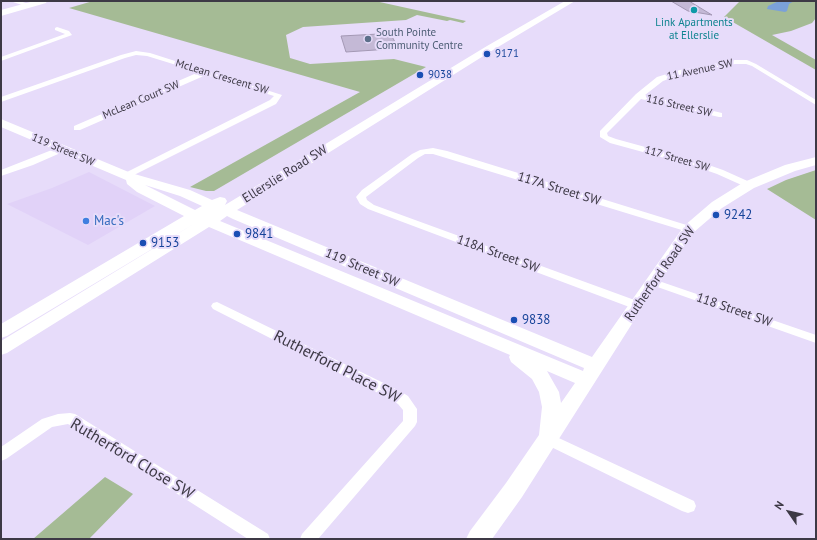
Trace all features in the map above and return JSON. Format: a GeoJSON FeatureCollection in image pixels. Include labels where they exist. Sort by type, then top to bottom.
{"type":"FeatureCollection","features":[{"type":"Feature","properties":{"kind":"main road"},"geometry":{"type":"LineString","coordinates":[[1,13],[43,1]]}},
{"type":"Feature","properties":{"kind":"main road"},"geometry":{"type":"LineString","coordinates":[[529,27],[546,11],[562,1]]}},
{"type":"Feature","properties":{"kind":"main road","name":"Ellerslie Road SW"},"geometry":{"type":"LineString","coordinates":[[219,208],[490,48],[529,27],[570,1]]}},
{"type":"Feature","properties":{"kind":"main road","name":"Ellerslie Road SW"},"geometry":{"type":"LineString","coordinates":[[1,349],[219,208],[538,9]]}},
{"type":"Feature","properties":{"kind":"main road","name":"119 Street SW"},"geometry":{"type":"LineString","coordinates":[[1,124],[126,176],[185,192],[592,373]]}},
{"type":"Feature","properties":{"kind":"main road","name":"Rutherford Road SW"},"geometry":{"type":"LineString","coordinates":[[478,539],[514,490],[636,305],[689,230],[716,205],[749,185],[790,168],[816,161]]}},
{"type":"Feature","properties":{"kind":"main road","name":"119 Street SW"},"geometry":{"type":"LineString","coordinates":[[126,176],[142,189],[202,219],[502,346],[592,373]]}},
{"type":"Feature","properties":{"kind":"main road","name":"Ellerslie Road SW"},"geometry":{"type":"LineString","coordinates":[[1,332],[202,219]]}},
{"type":"Feature","properties":{"kind":"main road"},"geometry":{"type":"LineString","coordinates":[[502,346],[533,368],[544,382],[549,392],[552,407],[548,439]]}},
{"type":"Feature","properties":{"kind":"street"},"geometry":{"type":"LineString","coordinates":[[13,1],[28,5]]}},
{"type":"Feature","properties":{"kind":"street"},"geometry":{"type":"LineString","coordinates":[[1,58],[69,35],[67,32],[57,29]]}},
{"type":"Feature","properties":{"kind":"street","name":"McLean Crescent SW"},"geometry":{"type":"LineString","coordinates":[[1,100],[132,54],[148,54],[272,92],[278,97],[273,102],[126,176]]}},
{"type":"Feature","properties":{"kind":"street","name":"11 Avenue SW"},"geometry":{"type":"LineString","coordinates":[[604,137],[602,134],[604,131],[654,82],[674,73],[735,62],[752,64],[816,103]]}},
{"type":"Feature","properties":{"kind":"street","name":"McLean Court SW"},"geometry":{"type":"LineString","coordinates":[[77,128],[206,72]]}},
{"type":"Feature","properties":{"kind":"street","name":"116 Street SW"},"geometry":{"type":"LineString","coordinates":[[639,96],[719,115]]}},
{"type":"Feature","properties":{"kind":"street","name":"117 Street SW"},"geometry":{"type":"LineString","coordinates":[[604,137],[613,141],[705,166],[749,185]]}},
{"type":"Feature","properties":{"kind":"street"},"geometry":{"type":"LineString","coordinates":[[1,173],[62,150]]}},
{"type":"Feature","properties":{"kind":"street","name":"118A Street SW"},"geometry":{"type":"LineString","coordinates":[[428,151],[415,156],[364,192],[361,200],[371,207],[636,305]]}},
{"type":"Feature","properties":{"kind":"street","name":"117A Street SW"},"geometry":{"type":"LineString","coordinates":[[428,151],[444,153],[689,230]]}},
{"type":"Feature","properties":{"kind":"street","name":"118 Street SW"},"geometry":{"type":"LineString","coordinates":[[653,282],[816,339]]}},
{"type":"Feature","properties":{"kind":"street","name":"Rutherford Place SW"},"geometry":{"type":"LineString","coordinates":[[217,306],[395,394],[403,400],[410,409],[410,422],[308,539]]}},
{"type":"Feature","properties":{"kind":"street","name":"Rutherford Close SW"},"geometry":{"type":"LineString","coordinates":[[1,455],[47,423],[58,419],[70,418],[262,539]]}},
{"type":"Feature","properties":{"kind":"street"},"geometry":{"type":"LineString","coordinates":[[548,439],[688,506]]}},
{"type":"Feature","properties":{"kind":"shaded area"},"geometry":{"type":"Polygon","coordinates":[[[89,172],[155,206],[88,245],[7,204],[52,188],[89,172]]]}},
{"type":"Feature","properties":{"kind":"green space"},"geometry":{"type":"Polygon","coordinates":[[[93,1],[375,1],[466,21],[463,23],[417,15],[406,20],[303,27],[286,35],[290,58],[310,64],[394,59],[426,67],[214,191],[206,191],[190,187],[360,92],[69,8],[93,1]]]}},
{"type":"Feature","properties":{"kind":"green space"},"geometry":{"type":"Polygon","coordinates":[[[740,1],[816,1],[816,18],[812,23],[791,31],[772,35],[816,60],[816,70],[724,17],[740,1]]]}},
{"type":"Feature","properties":{"kind":"green space"},"geometry":{"type":"Polygon","coordinates":[[[816,170],[816,220],[767,189],[786,180],[816,170]]]}},
{"type":"Feature","properties":{"kind":"green space"},"geometry":{"type":"Polygon","coordinates":[[[105,477],[133,494],[89,539],[33,539],[105,477]]]}},
{"type":"Feature","properties":{"kind":"water"},"geometry":{"type":"Polygon","coordinates":[[[779,1],[794,1],[789,4],[787,11],[785,12],[767,9],[768,6],[779,1]]]}},
{"type":"Feature","properties":{"kind":"building","name":"Link Apartments at Ellerslie"},"geometry":{"type":"Polygon","coordinates":[[[671,1],[689,1],[712,15],[688,11],[671,1]]]}},
{"type":"Feature","properties":{"kind":"building","name":"South Pointe Community Centre"},"geometry":{"type":"Polygon","coordinates":[[[389,31],[395,42],[393,42],[395,46],[390,49],[346,52],[341,36],[379,34],[378,32],[389,31]]]}},
{"type":"Feature","properties":{"kind":"place","name":"Link Apartments at Ellerslie"},"geometry":{"type":"Point","coordinates":[694,10]}},
{"type":"Feature","properties":{"kind":"place","name":"South Pointe Community Centre"},"geometry":{"type":"Point","coordinates":[368,39]}},
{"type":"Feature","properties":{"kind":"place","name":"9171"},"geometry":{"type":"Point","coordinates":[487,54]}},
{"type":"Feature","properties":{"kind":"place","name":"9038"},"geometry":{"type":"Point","coordinates":[420,75]}},
{"type":"Feature","properties":{"kind":"place","name":"9242"},"geometry":{"type":"Point","coordinates":[716,215]}},
{"type":"Feature","properties":{"kind":"place","name":"Mac's"},"geometry":{"type":"Point","coordinates":[86,221]}},
{"type":"Feature","properties":{"kind":"place","name":"9841"},"geometry":{"type":"Point","coordinates":[237,234]}},
{"type":"Feature","properties":{"kind":"place","name":"9153"},"geometry":{"type":"Point","coordinates":[143,243]}},
{"type":"Feature","properties":{"kind":"place","name":"9838"},"geometry":{"type":"Point","coordinates":[514,320]}}]}
